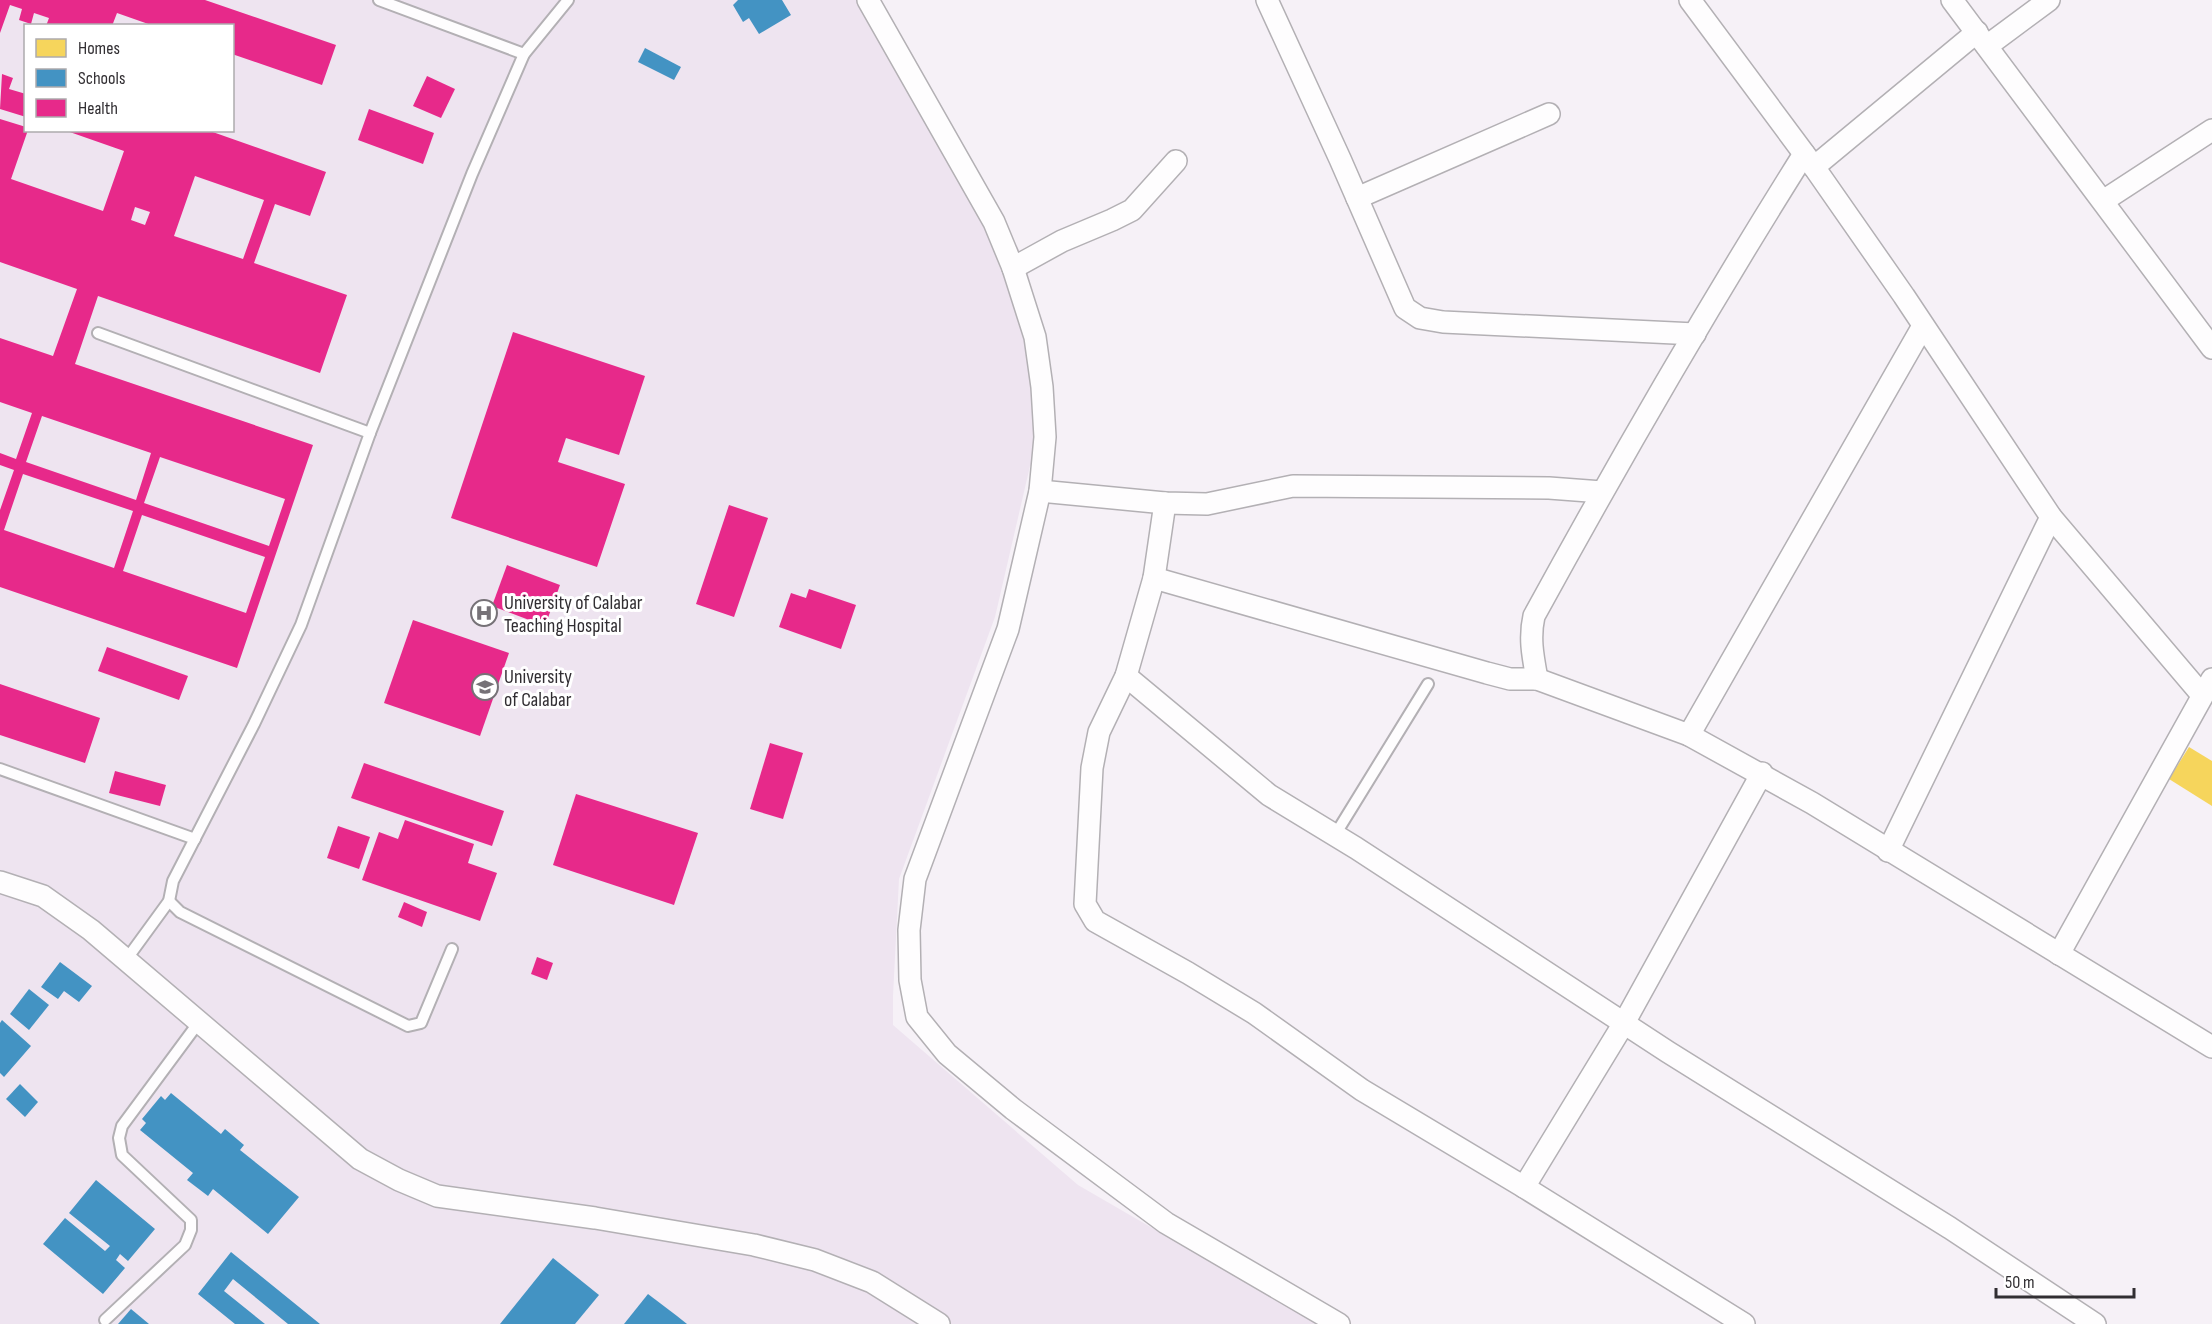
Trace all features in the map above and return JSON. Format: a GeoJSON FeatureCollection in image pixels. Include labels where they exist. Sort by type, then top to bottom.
{"type":"FeatureCollection","features":[{"type":"Feature","properties":{"kind":"street"},"geometry":{"type":"LineString","coordinates":[[868,0],[994,222],[1013,268],[1035,337],[1042,387],[1045,437],[1040,491],[1008,629],[915,879],[909,930],[910,980],[917,1017],[947,1054],[988,1089],[1166,1223],[1339,1324]]}},
{"type":"Feature","properties":{"kind":"street"},"geometry":{"type":"LineString","coordinates":[[1267,0],[1358,198],[1405,308],[1420,318],[1443,322],[1695,334]]}},
{"type":"Feature","properties":{"kind":"street"},"geometry":{"type":"LineString","coordinates":[[1690,0],[1809,160],[2051,518],[2207,687],[2058,954]]}},
{"type":"Feature","properties":{"kind":"street"},"geometry":{"type":"LineString","coordinates":[[1952,0],[2209,338]]}},
{"type":"Feature","properties":{"kind":"street"},"geometry":{"type":"LineString","coordinates":[[1537,679],[1531,645],[1534,616],[1602,492],[1762,222],[1809,160],[1982,39],[2049,0]]}},
{"type":"Feature","properties":{"kind":"street"},"geometry":{"type":"LineString","coordinates":[[1358,198],[1549,114]]}},
{"type":"Feature","properties":{"kind":"street"},"geometry":{"type":"LineString","coordinates":[[2103,201],[2212,130]]}},
{"type":"Feature","properties":{"kind":"street"},"geometry":{"type":"LineString","coordinates":[[1013,268],[1062,241],[1132,210],[1176,161]]}},
{"type":"Feature","properties":{"kind":"street"},"geometry":{"type":"LineString","coordinates":[[1689,735],[1923,326]]}},
{"type":"Feature","properties":{"kind":"street"},"geometry":{"type":"LineString","coordinates":[[1040,491],[1165,503],[1207,504],[1303,486],[1549,488],[1602,492]]}},
{"type":"Feature","properties":{"kind":"street"},"geometry":{"type":"LineString","coordinates":[[1165,503],[1154,578],[1126,676],[1099,732],[1092,768],[1085,904],[1095,921],[1254,1013],[1362,1090],[1524,1187],[1744,1324]]}},
{"type":"Feature","properties":{"kind":"street"},"geometry":{"type":"LineString","coordinates":[[1888,851],[2051,518]]}},
{"type":"Feature","properties":{"kind":"street"},"geometry":{"type":"LineString","coordinates":[[1154,578],[1487,674],[1510,679],[1537,679],[1689,735],[1762,773],[2212,1047]]}},
{"type":"Feature","properties":{"kind":"street"},"geometry":{"type":"LineString","coordinates":[[1126,676],[1269,795],[1335,835],[1624,1023],[1950,1228],[2096,1324]]}},
{"type":"Feature","properties":{"kind":"street"},"geometry":{"type":"LineString","coordinates":[[1524,1187],[1624,1023],[1762,773]]}},
{"type":"Feature","properties":{"kind":"street"},"geometry":{"type":"LineString","coordinates":[[0,882],[43,896],[91,930],[360,1159],[399,1180],[437,1196],[595,1218],[754,1245],[815,1260],[872,1282],[939,1324]]}},
{"type":"Feature","properties":{"kind":"lane"},"geometry":{"type":"LineString","coordinates":[[379,0],[524,54]]}},
{"type":"Feature","properties":{"kind":"lane"},"geometry":{"type":"LineString","coordinates":[[126,960],[169,900],[173,880],[254,724],[301,625],[370,433],[472,174],[524,54],[568,0]]}},
{"type":"Feature","properties":{"kind":"lane"},"geometry":{"type":"LineString","coordinates":[[98,333],[370,433]]}},
{"type":"Feature","properties":{"kind":"lane"},"geometry":{"type":"LineString","coordinates":[[1335,835],[1428,684]]}},
{"type":"Feature","properties":{"kind":"lane"},"geometry":{"type":"LineString","coordinates":[[0,769],[195,839]]}},
{"type":"Feature","properties":{"kind":"lane"},"geometry":{"type":"LineString","coordinates":[[169,900],[180,912],[408,1026],[421,1023],[452,949]]}},
{"type":"Feature","properties":{"kind":"lane"},"geometry":{"type":"LineString","coordinates":[[105,1320],[185,1245],[191,1230],[191,1220],[122,1155],[119,1138],[122,1126],[199,1022]]}},
{"type":"Feature","properties":{"kind":"shaded area","name":"University of Calabar"},"geometry":{"type":"Polygon","coordinates":[[[0,0],[880,0],[1026,262],[1047,378],[1052,470],[1030,466],[995,617],[899,879],[893,1025],[1078,1185],[1318,1324],[0,1324],[0,0]]]}},
{"type":"Feature","properties":{"kind":"building: Homes"},"geometry":{"type":"Polygon","coordinates":[[[2189,747],[2212,761],[2212,806],[2169,779],[2189,747]]]}},
{"type":"Feature","properties":{"kind":"building: Schools"},"geometry":{"type":"Polygon","coordinates":[[[738,0],[782,0],[791,15],[759,34],[749,18],[743,22],[733,5],[738,0]]]}},
{"type":"Feature","properties":{"kind":"building: Schools"},"geometry":{"type":"Polygon","coordinates":[[[645,48],[681,67],[674,80],[638,62],[645,48]]]}},
{"type":"Feature","properties":{"kind":"building: Schools"},"geometry":{"type":"Polygon","coordinates":[[[60,962],[92,986],[79,1002],[64,991],[58,999],[41,987],[60,962]]]}},
{"type":"Feature","properties":{"kind":"building: Schools"},"geometry":{"type":"Polygon","coordinates":[[[29,989],[49,1005],[29,1030],[10,1014],[29,989]]]}},
{"type":"Feature","properties":{"kind":"building: Schools"},"geometry":{"type":"Polygon","coordinates":[[[2,1020],[31,1046],[4,1077],[0,1073],[0,1023],[2,1020]]]}},
{"type":"Feature","properties":{"kind":"building: Schools"},"geometry":{"type":"Polygon","coordinates":[[[20,1084],[38,1102],[25,1117],[6,1099],[20,1084]]]}},
{"type":"Feature","properties":{"kind":"building: Schools"},"geometry":{"type":"Polygon","coordinates":[[[171,1093],[221,1134],[225,1129],[244,1145],[240,1150],[299,1197],[268,1234],[213,1189],[208,1196],[187,1180],[193,1173],[140,1130],[146,1123],[142,1119],[161,1096],[165,1100],[171,1093]]]}},
{"type":"Feature","properties":{"kind":"building: Schools"},"geometry":{"type":"Polygon","coordinates":[[[96,1180],[155,1229],[128,1261],[120,1254],[116,1260],[125,1268],[103,1294],[43,1244],[65,1218],[105,1251],[110,1246],[69,1213],[96,1180]]]}},
{"type":"Feature","properties":{"kind":"building: Schools"},"geometry":{"type":"Polygon","coordinates":[[[231,1252],[320,1324],[288,1324],[233,1279],[224,1291],[265,1324],[235,1324],[198,1294],[231,1252]]]}},
{"type":"Feature","properties":{"kind":"building: Schools"},"geometry":{"type":"Polygon","coordinates":[[[553,1258],[599,1295],[575,1324],[500,1324],[553,1258]]]}},
{"type":"Feature","properties":{"kind":"building: Schools"},"geometry":{"type":"Polygon","coordinates":[[[648,1294],[677,1316],[687,1324],[624,1324],[648,1294]]]}},
{"type":"Feature","properties":{"kind":"building: Schools"},"geometry":{"type":"Polygon","coordinates":[[[131,1309],[149,1324],[118,1324],[131,1309]]]}},
{"type":"Feature","properties":{"kind":"building: Health"},"geometry":{"type":"Polygon","coordinates":[[[0,0],[205,0],[336,45],[322,85],[234,55],[234,24],[148,24],[117,13],[113,24],[47,24],[49,18],[34,13],[31,24],[19,20],[22,9],[10,5],[0,33],[0,0]]]}},
{"type":"Feature","properties":{"kind":"building: Health"},"geometry":{"type":"Polygon","coordinates":[[[2,74],[13,78],[9,89],[24,93],[24,116],[0,109],[2,74]]]}},
{"type":"Feature","properties":{"kind":"building: Health"},"geometry":{"type":"Polygon","coordinates":[[[427,76],[455,89],[441,118],[413,106],[427,76]]]}},
{"type":"Feature","properties":{"kind":"building: Health"},"geometry":{"type":"Polygon","coordinates":[[[369,109],[434,133],[423,164],[358,140],[369,109]]]}},
{"type":"Feature","properties":{"kind":"building: Health"},"geometry":{"type":"Polygon","coordinates":[[[0,119],[24,126],[24,132],[27,132],[11,179],[103,211],[124,151],[70,132],[213,132],[326,172],[310,216],[275,204],[254,263],[347,295],[320,373],[98,296],[75,364],[313,445],[237,668],[0,587],[0,510],[14,470],[0,465],[0,453],[16,459],[32,413],[0,402],[0,338],[53,356],[77,289],[0,262],[0,119]],[[195,176],[174,236],[243,259],[264,200],[195,176]],[[135,207],[131,220],[145,225],[150,212],[135,207]],[[42,416],[26,462],[136,500],[151,453],[42,416]],[[160,457],[144,503],[269,546],[285,499],[160,457]],[[23,474],[4,530],[114,568],[133,511],[23,474]],[[142,515],[123,571],[246,613],[265,557],[142,515]]]}},
{"type":"Feature","properties":{"kind":"building: Health"},"geometry":{"type":"Polygon","coordinates":[[[513,332],[645,376],[619,455],[566,438],[558,462],[625,484],[597,567],[451,518],[513,332]]]}},
{"type":"Feature","properties":{"kind":"building: Health"},"geometry":{"type":"Polygon","coordinates":[[[729,505],[768,518],[734,617],[696,604],[729,505]]]}},
{"type":"Feature","properties":{"kind":"building: Health"},"geometry":{"type":"Polygon","coordinates":[[[507,565],[560,585],[545,626],[492,606],[507,565]]]}},
{"type":"Feature","properties":{"kind":"building: Health"},"geometry":{"type":"Polygon","coordinates":[[[809,589],[856,605],[841,649],[779,627],[791,593],[806,598],[809,589]]]}},
{"type":"Feature","properties":{"kind":"building: Health"},"geometry":{"type":"Polygon","coordinates":[[[413,620],[509,653],[480,736],[384,703],[413,620]]]}},
{"type":"Feature","properties":{"kind":"building: Health"},"geometry":{"type":"Polygon","coordinates":[[[107,647],[188,676],[179,700],[98,671],[107,647]]]}},
{"type":"Feature","properties":{"kind":"building: Health"},"geometry":{"type":"Polygon","coordinates":[[[0,684],[100,718],[85,763],[0,735],[0,684]]]}},
{"type":"Feature","properties":{"kind":"building: Health"},"geometry":{"type":"Polygon","coordinates":[[[770,743],[803,753],[783,819],[750,809],[770,743]]]}},
{"type":"Feature","properties":{"kind":"building: Health"},"geometry":{"type":"Polygon","coordinates":[[[364,763],[504,811],[492,846],[351,798],[364,763]]]}},
{"type":"Feature","properties":{"kind":"building: Health"},"geometry":{"type":"Polygon","coordinates":[[[115,771],[166,785],[160,806],[109,793],[115,771]]]}},
{"type":"Feature","properties":{"kind":"building: Health"},"geometry":{"type":"Polygon","coordinates":[[[576,794],[698,833],[674,905],[553,865],[576,794]]]}},
{"type":"Feature","properties":{"kind":"building: Health"},"geometry":{"type":"Polygon","coordinates":[[[405,820],[474,844],[468,863],[497,873],[480,921],[362,880],[379,832],[398,839],[405,820]]]}},
{"type":"Feature","properties":{"kind":"building: Health"},"geometry":{"type":"Polygon","coordinates":[[[338,826],[370,837],[359,869],[327,858],[338,826]]]}},
{"type":"Feature","properties":{"kind":"building: Health"},"geometry":{"type":"Polygon","coordinates":[[[404,902],[427,912],[422,927],[398,917],[404,902]]]}},
{"type":"Feature","properties":{"kind":"building: Health"},"geometry":{"type":"Polygon","coordinates":[[[537,957],[553,963],[547,980],[531,974],[537,957]]]}},
{"type":"Feature","properties":{"kind":"place","name":"University of Calabar Teaching Hospital"},"geometry":{"type":"Point","coordinates":[484,613]}},
{"type":"Feature","properties":{"kind":"place","name":"University of Calabar"},"geometry":{"type":"Point","coordinates":[485,687]}}]}
